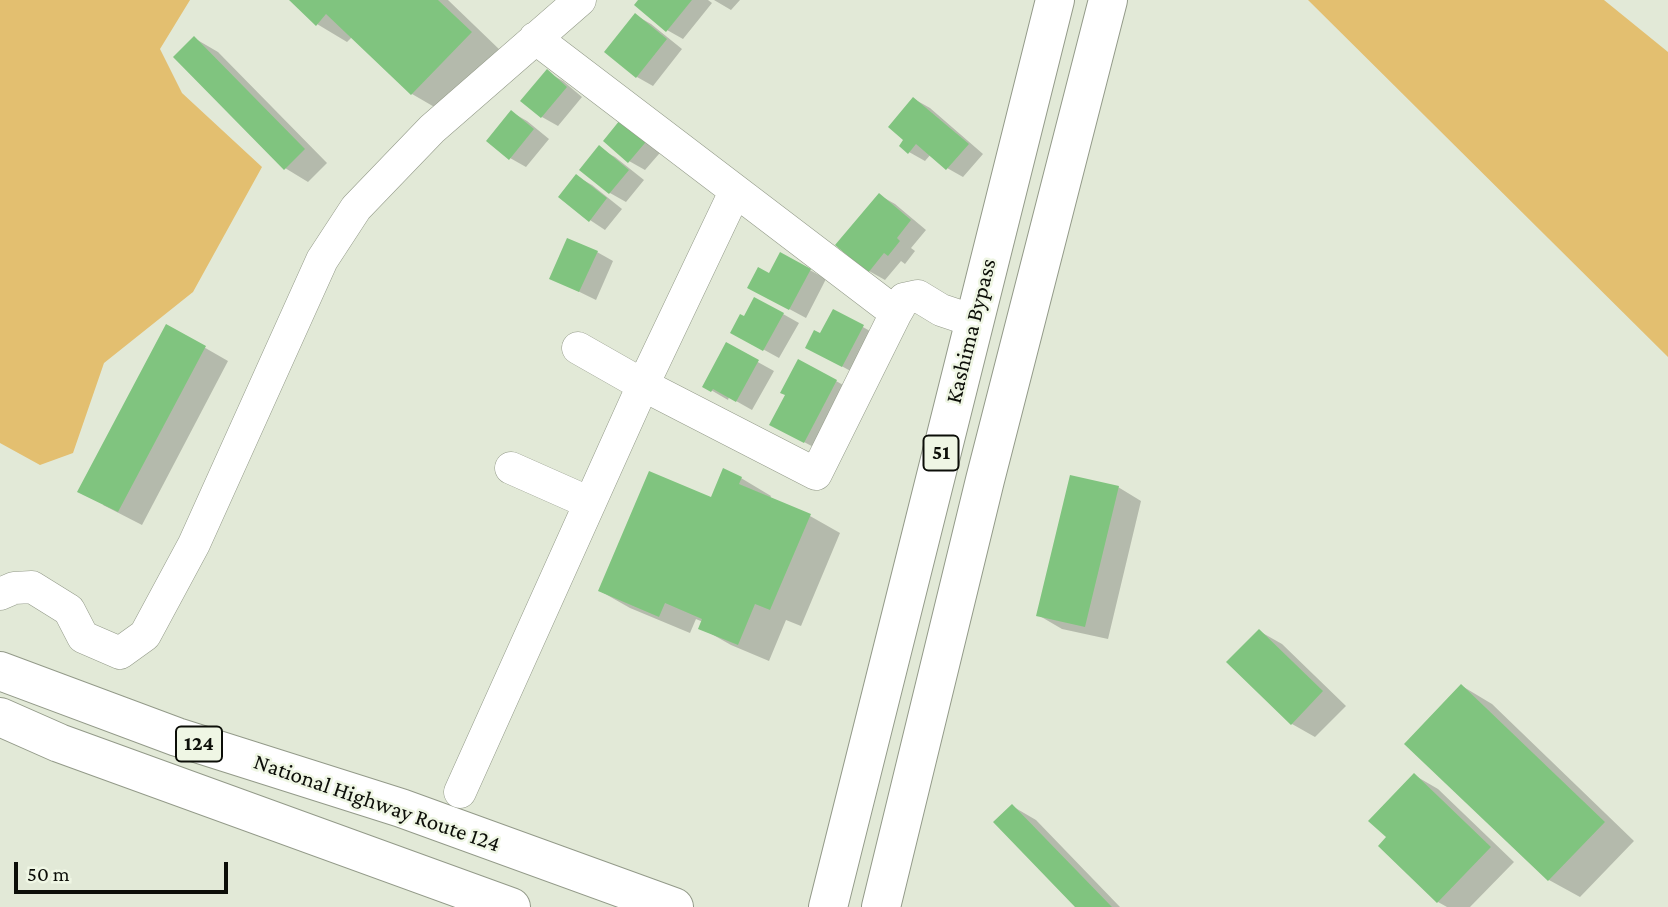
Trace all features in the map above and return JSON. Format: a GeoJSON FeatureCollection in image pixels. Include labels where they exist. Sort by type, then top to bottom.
{"type":"FeatureCollection","features":[{"type":"Feature","properties":{"kind":"highway","name":"Kashima Bypass"},"geometry":{"type":"LineString","coordinates":[[828,907],[1055,0]]}},
{"type":"Feature","properties":{"kind":"highway","name":"51"},"geometry":{"type":"LineString","coordinates":[[881,907],[985,480],[1108,0]]}},
{"type":"Feature","properties":{"kind":"highway","name":"National Highway Route 124"},"geometry":{"type":"LineString","coordinates":[[0,671],[165,733],[401,808],[674,907]]}},
{"type":"Feature","properties":{"kind":"highway","name":"124"},"geometry":{"type":"LineString","coordinates":[[0,717],[59,743],[511,907]]}},
{"type":"Feature","properties":{"kind":"street"},"geometry":{"type":"LineString","coordinates":[[0,594],[14,588],[32,587],[69,610],[83,637],[120,653],[145,635],[194,544],[322,260],[356,208],[432,128],[580,0]]}},
{"type":"Feature","properties":{"kind":"street"},"geometry":{"type":"LineString","coordinates":[[535,38],[897,313]]}},
{"type":"Feature","properties":{"kind":"street"},"geometry":{"type":"LineString","coordinates":[[460,792],[643,385],[732,200]]}},
{"type":"Feature","properties":{"kind":"street"},"geometry":{"type":"LineString","coordinates":[[578,348],[643,385],[816,474],[904,299],[918,296],[941,310],[974,321]]}},
{"type":"Feature","properties":{"kind":"street"},"geometry":{"type":"LineString","coordinates":[[512,468],[590,503]]}},
{"type":"Feature","properties":{"kind":"shaded area"},"geometry":{"type":"Polygon","coordinates":[[[0,0],[190,0],[160,49],[182,93],[262,167],[193,292],[104,363],[73,453],[40,465],[0,443],[0,0]]]}},
{"type":"Feature","properties":{"kind":"shaded area"},"geometry":{"type":"Polygon","coordinates":[[[1308,0],[1604,0],[1668,52],[1668,357],[1308,0]]]}},
{"type":"Feature","properties":{"kind":"building"},"geometry":{"type":"Polygon","coordinates":[[[289,0],[438,0],[472,32],[411,95],[326,14],[316,26],[289,0]]]}},
{"type":"Feature","properties":{"kind":"building"},"geometry":{"type":"Polygon","coordinates":[[[638,0],[692,0],[666,32],[634,5],[638,0]]]}},
{"type":"Feature","properties":{"kind":"building"},"geometry":{"type":"Polygon","coordinates":[[[635,13],[667,39],[636,78],[604,52],[635,13]]]}},
{"type":"Feature","properties":{"kind":"building"},"geometry":{"type":"Polygon","coordinates":[[[194,36],[305,149],[284,170],[173,57],[194,36]]]}},
{"type":"Feature","properties":{"kind":"building"},"geometry":{"type":"Polygon","coordinates":[[[547,69],[567,87],[541,118],[520,101],[547,69]]]}},
{"type":"Feature","properties":{"kind":"building"},"geometry":{"type":"Polygon","coordinates":[[[913,97],[969,144],[946,170],[916,144],[908,154],[899,146],[903,140],[888,127],[913,97]]]}},
{"type":"Feature","properties":{"kind":"building"},"geometry":{"type":"Polygon","coordinates":[[[511,110],[534,129],[509,160],[486,141],[511,110]]]}},
{"type":"Feature","properties":{"kind":"building"},"geometry":{"type":"Polygon","coordinates":[[[624,115],[650,137],[628,163],[603,141],[624,115]]]}},
{"type":"Feature","properties":{"kind":"building"},"geometry":{"type":"Polygon","coordinates":[[[599,145],[629,170],[609,194],[579,170],[599,145]]]}},
{"type":"Feature","properties":{"kind":"building"},"geometry":{"type":"Polygon","coordinates":[[[576,174],[607,198],[589,222],[558,197],[576,174]]]}},
{"type":"Feature","properties":{"kind":"building"},"geometry":{"type":"Polygon","coordinates":[[[879,193],[911,220],[897,238],[900,241],[888,256],[884,253],[868,273],[835,245],[879,193]]]}},
{"type":"Feature","properties":{"kind":"building"},"geometry":{"type":"Polygon","coordinates":[[[567,238],[598,251],[579,292],[549,279],[567,238]]]}},
{"type":"Feature","properties":{"kind":"building"},"geometry":{"type":"Polygon","coordinates":[[[780,252],[811,269],[789,310],[747,288],[758,267],[769,273],[780,252]]]}},
{"type":"Feature","properties":{"kind":"building"},"geometry":{"type":"Polygon","coordinates":[[[754,297],[784,313],[763,351],[730,333],[740,314],[744,316],[754,297]]]}},
{"type":"Feature","properties":{"kind":"building"},"geometry":{"type":"Polygon","coordinates":[[[833,309],[864,325],[842,367],[805,348],[814,330],[820,333],[833,309]]]}},
{"type":"Feature","properties":{"kind":"building"},"geometry":{"type":"Polygon","coordinates":[[[166,324],[206,346],[118,512],[77,492],[166,324]]]}},
{"type":"Feature","properties":{"kind":"building"},"geometry":{"type":"Polygon","coordinates":[[[726,342],[759,360],[736,402],[713,389],[711,392],[702,387],[726,342]]]}},
{"type":"Feature","properties":{"kind":"building"},"geometry":{"type":"Polygon","coordinates":[[[798,359],[837,380],[804,443],[769,425],[785,395],[780,393],[798,359]]]}},
{"type":"Feature","properties":{"kind":"building"},"geometry":{"type":"Polygon","coordinates":[[[723,468],[742,477],[739,484],[811,514],[770,610],[755,604],[738,645],[698,629],[702,619],[665,603],[659,617],[598,591],[649,471],[711,497],[723,468]]]}},
{"type":"Feature","properties":{"kind":"building"},"geometry":{"type":"Polygon","coordinates":[[[1070,475],[1119,486],[1085,627],[1036,616],[1070,475]]]}},
{"type":"Feature","properties":{"kind":"building"},"geometry":{"type":"Polygon","coordinates":[[[1259,629],[1323,691],[1291,725],[1226,662],[1259,629]]]}},
{"type":"Feature","properties":{"kind":"building"},"geometry":{"type":"Polygon","coordinates":[[[1461,684],[1605,822],[1548,881],[1404,744],[1461,684]]]}},
{"type":"Feature","properties":{"kind":"building"},"geometry":{"type":"Polygon","coordinates":[[[1414,773],[1491,847],[1437,903],[1378,846],[1386,837],[1368,821],[1414,773]]]}},
{"type":"Feature","properties":{"kind":"building"},"geometry":{"type":"Polygon","coordinates":[[[1012,804],[1112,907],[1075,907],[993,822],[1012,804]]]}}]}
